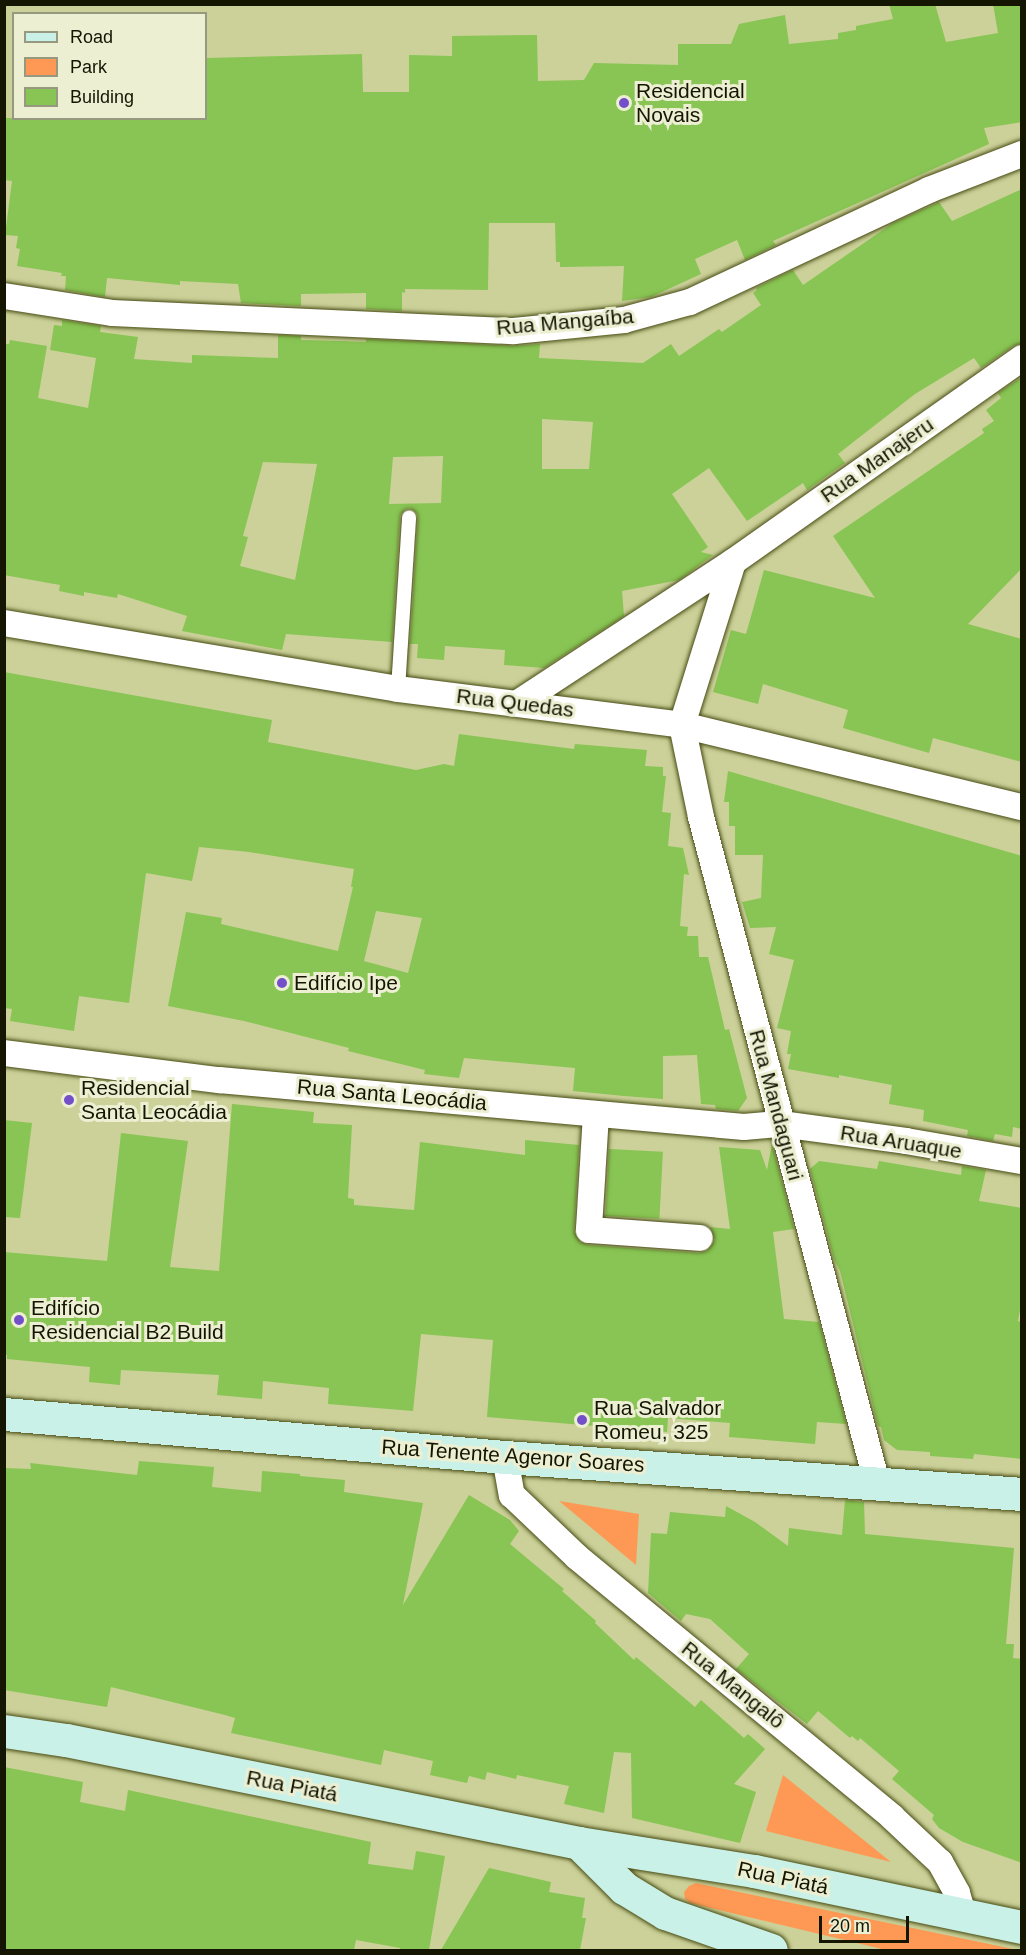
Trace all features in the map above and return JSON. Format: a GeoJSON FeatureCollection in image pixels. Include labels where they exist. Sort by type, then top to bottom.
{"type":"FeatureCollection","features":[{"type":"Feature","properties":{"kind":"street","name":"Rua Mangaíba"},"geometry":{"type":"LineString","coordinates":[[4,296],[112,313],[514,331],[624,320],[690,302],[929,190],[1022,154]]}},
{"type":"Feature","properties":{"kind":"street","name":"Rua Manajeru"},"geometry":{"type":"LineString","coordinates":[[518,703],[733,562],[1022,358]]}},
{"type":"Feature","properties":{"kind":"street"},"geometry":{"type":"LineString","coordinates":[[682,725],[733,562]]}},
{"type":"Feature","properties":{"kind":"street","name":"Rua Quedas"},"geometry":{"type":"LineString","coordinates":[[4,623],[398,689],[682,725],[1022,807]]}},
{"type":"Feature","properties":{"kind":"street","name":"Rua Mandaguari"},"geometry":{"type":"LineString","coordinates":[[682,725],[701,817],[877,1483]]}},
{"type":"Feature","properties":{"kind":"street","name":"Rua Santa Leocádia"},"geometry":{"type":"LineString","coordinates":[[4,1053],[219,1080],[744,1127],[781,1124]]}},
{"type":"Feature","properties":{"kind":"street"},"geometry":{"type":"LineString","coordinates":[[596,1114],[589,1230],[700,1238]]}},
{"type":"Feature","properties":{"kind":"street","name":"Rua Aruaque"},"geometry":{"type":"LineString","coordinates":[[781,1124],[906,1141],[1022,1161]]}},
{"type":"Feature","properties":{"kind":"street","name":"Rua Tenente Agenor Soares"},"geometry":{"type":"LineString","coordinates":[[4,1414],[505,1457],[1022,1494]]}},
{"type":"Feature","properties":{"kind":"street","name":"Rua Mangalô"},"geometry":{"type":"LineString","coordinates":[[505,1457],[512,1496],[577,1557],[892,1817],[940,1862],[957,1893],[963,1914]]}},
{"type":"Feature","properties":{"kind":"street","name":"Rua Piatá"},"geometry":{"type":"LineString","coordinates":[[4,1731],[66,1740],[579,1843],[682,1857],[1022,1927]]}},
{"type":"Feature","properties":{"kind":"street"},"geometry":{"type":"LineString","coordinates":[[579,1843],[624,1888],[665,1913],[771,1950]]}},
{"type":"Feature","properties":{"kind":"street"},"geometry":{"type":"LineString","coordinates":[[646,1902],[646,1879],[660,1866],[682,1857]]}},
{"type":"Feature","properties":{"kind":"lane"},"geometry":{"type":"LineString","coordinates":[[398,689],[409,517]]}},
{"type":"Feature","properties":{"kind":"green space"},"geometry":{"type":"Polygon","coordinates":[[[559,1501],[639,1514],[636,1565],[559,1501]]]}},
{"type":"Feature","properties":{"kind":"green space"},"geometry":{"type":"Polygon","coordinates":[[[783,1775],[891,1862],[766,1831],[783,1775]]]}},
{"type":"Feature","properties":{"kind":"green space"},"geometry":{"type":"Polygon","coordinates":[[[696,1883],[1018,1950],[886,1950],[690,1903],[685,1899],[684,1892],[696,1883]]]}},
{"type":"Feature","properties":{"kind":"building"},"geometry":{"type":"Polygon","coordinates":[[[889,4],[935,4],[946,42],[998,33],[993,4],[1022,4],[1022,122],[984,128],[989,144],[773,241],[776,245],[745,260],[737,240],[695,259],[701,274],[651,297],[622,301],[624,266],[560,267],[560,262],[556,262],[555,223],[489,223],[488,290],[405,289],[405,293],[402,292],[402,311],[366,309],[366,293],[301,294],[301,306],[241,303],[238,284],[180,281],[180,285],[107,278],[105,297],[65,290],[66,276],[61,276],[62,273],[17,266],[20,249],[16,248],[18,236],[5,235],[12,181],[4,180],[4,118],[12,118],[12,120],[207,120],[207,58],[362,54],[363,92],[409,92],[409,55],[452,56],[452,36],[537,35],[538,81],[584,80],[594,63],[678,65],[678,44],[731,44],[739,24],[785,15],[789,44],[838,39],[838,33],[856,30],[856,26],[893,19],[889,4]]]}},
{"type":"Feature","properties":{"kind":"building"},"geometry":{"type":"Polygon","coordinates":[[[1022,189],[1022,343],[1013,346],[981,368],[974,358],[915,394],[838,454],[845,463],[807,490],[803,483],[747,521],[709,468],[672,494],[708,547],[701,552],[713,555],[679,580],[622,591],[624,616],[544,668],[504,665],[505,650],[445,646],[444,660],[417,658],[418,644],[410,644],[418,518],[417,513],[410,508],[405,509],[400,516],[392,642],[286,634],[282,650],[182,631],[187,616],[118,594],[117,598],[84,592],[84,596],[59,591],[60,585],[4,575],[4,344],[9,344],[10,340],[47,346],[38,398],[88,408],[96,358],[50,350],[54,325],[62,326],[62,320],[101,326],[100,332],[138,337],[134,359],[192,363],[192,355],[278,358],[278,335],[301,336],[301,340],[366,342],[366,339],[513,346],[540,344],[539,358],[643,363],[671,344],[679,356],[719,329],[722,332],[761,305],[753,293],[757,290],[756,288],[793,270],[803,285],[893,223],[939,202],[952,221],[1022,189]],[[542,419],[542,469],[589,469],[593,422],[542,419]],[[443,456],[393,457],[389,504],[441,503],[443,456]],[[263,462],[243,536],[248,537],[240,566],[295,580],[317,464],[263,462]]]}},
{"type":"Feature","properties":{"kind":"building"},"geometry":{"type":"Polygon","coordinates":[[[1022,377],[1022,568],[968,624],[1022,639],[1022,762],[933,738],[929,753],[843,728],[848,710],[763,684],[758,704],[713,692],[731,630],[746,634],[764,570],[875,598],[833,536],[984,433],[982,429],[994,421],[986,410],[1001,398],[998,393],[1022,377]]]}},
{"type":"Feature","properties":{"kind":"building"},"geometry":{"type":"Polygon","coordinates":[[[4,672],[272,720],[268,742],[416,770],[444,764],[454,766],[459,734],[574,749],[575,744],[647,750],[645,766],[663,767],[663,776],[666,776],[662,812],[671,813],[668,846],[683,848],[689,875],[684,874],[680,926],[688,927],[687,936],[698,936],[699,957],[708,957],[725,1030],[729,1029],[747,1098],[738,1111],[716,1109],[715,1105],[701,1104],[697,1055],[663,1056],[663,1099],[624,1096],[573,1091],[575,1068],[464,1058],[459,1078],[424,1074],[425,1070],[348,1051],[349,1048],[244,1021],[168,1006],[186,912],[222,918],[221,924],[338,951],[353,887],[351,887],[354,869],[249,852],[199,847],[192,881],[146,873],[129,1003],[79,996],[74,1031],[10,1021],[12,1009],[4,1008],[4,672]],[[376,911],[364,961],[408,973],[422,918],[376,911]]]}},
{"type":"Feature","properties":{"kind":"building"},"geometry":{"type":"Polygon","coordinates":[[[728,771],[1022,856],[1022,1129],[1013,1127],[1012,1137],[995,1134],[993,1141],[967,1136],[968,1130],[923,1121],[924,1110],[889,1104],[892,1085],[839,1075],[839,1078],[788,1069],[791,1054],[787,1054],[791,1031],[777,1028],[794,960],[769,954],[776,927],[750,928],[742,902],[761,898],[763,855],[735,855],[735,826],[729,826],[729,802],[724,802],[728,771]]]}},
{"type":"Feature","properties":{"kind":"building"},"geometry":{"type":"Polygon","coordinates":[[[232,1104],[314,1112],[313,1123],[352,1125],[348,1198],[354,1199],[354,1205],[414,1210],[420,1142],[525,1155],[525,1140],[579,1145],[574,1230],[580,1242],[588,1245],[699,1253],[707,1251],[715,1240],[710,1227],[730,1229],[719,1147],[760,1150],[767,1170],[772,1144],[794,1229],[773,1232],[784,1319],[819,1322],[846,1424],[817,1422],[815,1444],[729,1437],[730,1423],[668,1418],[667,1432],[487,1417],[493,1340],[421,1334],[413,1411],[328,1404],[329,1388],[263,1381],[262,1399],[217,1395],[219,1375],[121,1370],[120,1385],[89,1382],[90,1367],[7,1359],[7,1355],[4,1355],[4,1252],[107,1261],[121,1133],[188,1141],[170,1267],[219,1271],[232,1104]]]}},
{"type":"Feature","properties":{"kind":"building"},"geometry":{"type":"Polygon","coordinates":[[[4,1120],[32,1123],[20,1218],[4,1217],[4,1120]]]}},
{"type":"Feature","properties":{"kind":"building"},"geometry":{"type":"Polygon","coordinates":[[[609,1149],[663,1152],[659,1219],[605,1216],[609,1149]]]}},
{"type":"Feature","properties":{"kind":"building"},"geometry":{"type":"Polygon","coordinates":[[[819,1161],[877,1169],[879,1161],[961,1175],[962,1166],[986,1170],[979,1201],[1022,1208],[1022,1299],[1018,1321],[1022,1322],[1022,1459],[974,1454],[973,1459],[930,1456],[930,1452],[897,1450],[884,1440],[881,1427],[878,1426],[840,1271],[834,1259],[810,1169],[819,1161]]]}},
{"type":"Feature","properties":{"kind":"building"},"geometry":{"type":"Polygon","coordinates":[[[139,1461],[214,1467],[212,1487],[261,1492],[262,1471],[345,1480],[344,1492],[423,1503],[403,1605],[469,1495],[510,1520],[519,1531],[510,1544],[564,1589],[562,1591],[596,1621],[595,1623],[634,1660],[636,1657],[695,1707],[701,1700],[744,1738],[748,1734],[765,1749],[734,1784],[756,1792],[740,1843],[632,1818],[631,1753],[614,1752],[604,1813],[564,1804],[569,1786],[517,1775],[516,1779],[487,1772],[485,1780],[469,1776],[467,1783],[430,1775],[433,1761],[384,1750],[381,1765],[231,1733],[235,1718],[111,1687],[107,1707],[4,1690],[4,1468],[31,1469],[30,1463],[137,1475],[139,1461]]]}},
{"type":"Feature","properties":{"kind":"building"},"geometry":{"type":"Polygon","coordinates":[[[845,1500],[864,1502],[865,1534],[1014,1548],[1006,1644],[1014,1644],[1013,1658],[1022,1659],[1022,1863],[963,1842],[939,1828],[932,1819],[934,1815],[892,1779],[899,1771],[860,1738],[858,1741],[852,1736],[850,1738],[818,1711],[807,1724],[736,1669],[749,1654],[710,1619],[686,1614],[681,1621],[648,1593],[651,1533],[667,1534],[670,1512],[725,1517],[726,1506],[755,1522],[788,1546],[789,1528],[842,1535],[845,1500]]]}},
{"type":"Feature","properties":{"kind":"building"},"geometry":{"type":"Polygon","coordinates":[[[4,1767],[83,1782],[80,1802],[125,1811],[128,1790],[371,1842],[368,1864],[413,1870],[416,1851],[445,1856],[429,1950],[400,1950],[400,1948],[356,1940],[354,1950],[4,1950],[4,1767]]]}},
{"type":"Feature","properties":{"kind":"building"},"geometry":{"type":"Polygon","coordinates":[[[489,1868],[551,1882],[549,1892],[585,1898],[582,1918],[586,1918],[580,1950],[441,1950],[489,1868]]]}},
{"type":"Feature","properties":{"kind":"place","name":"Residencial Novais"},"geometry":{"type":"Point","coordinates":[624,103]}},
{"type":"Feature","properties":{"kind":"place","name":"Edifício Ipe"},"geometry":{"type":"Point","coordinates":[282,983]}},
{"type":"Feature","properties":{"kind":"place","name":"Residencial Santa Leocádia"},"geometry":{"type":"Point","coordinates":[69,1100]}},
{"type":"Feature","properties":{"kind":"place","name":"Edifício Residencial B2 Build"},"geometry":{"type":"Point","coordinates":[19,1320]}},
{"type":"Feature","properties":{"kind":"place","name":"Rua Salvador Romeu, 325"},"geometry":{"type":"Point","coordinates":[582,1420]}}]}
